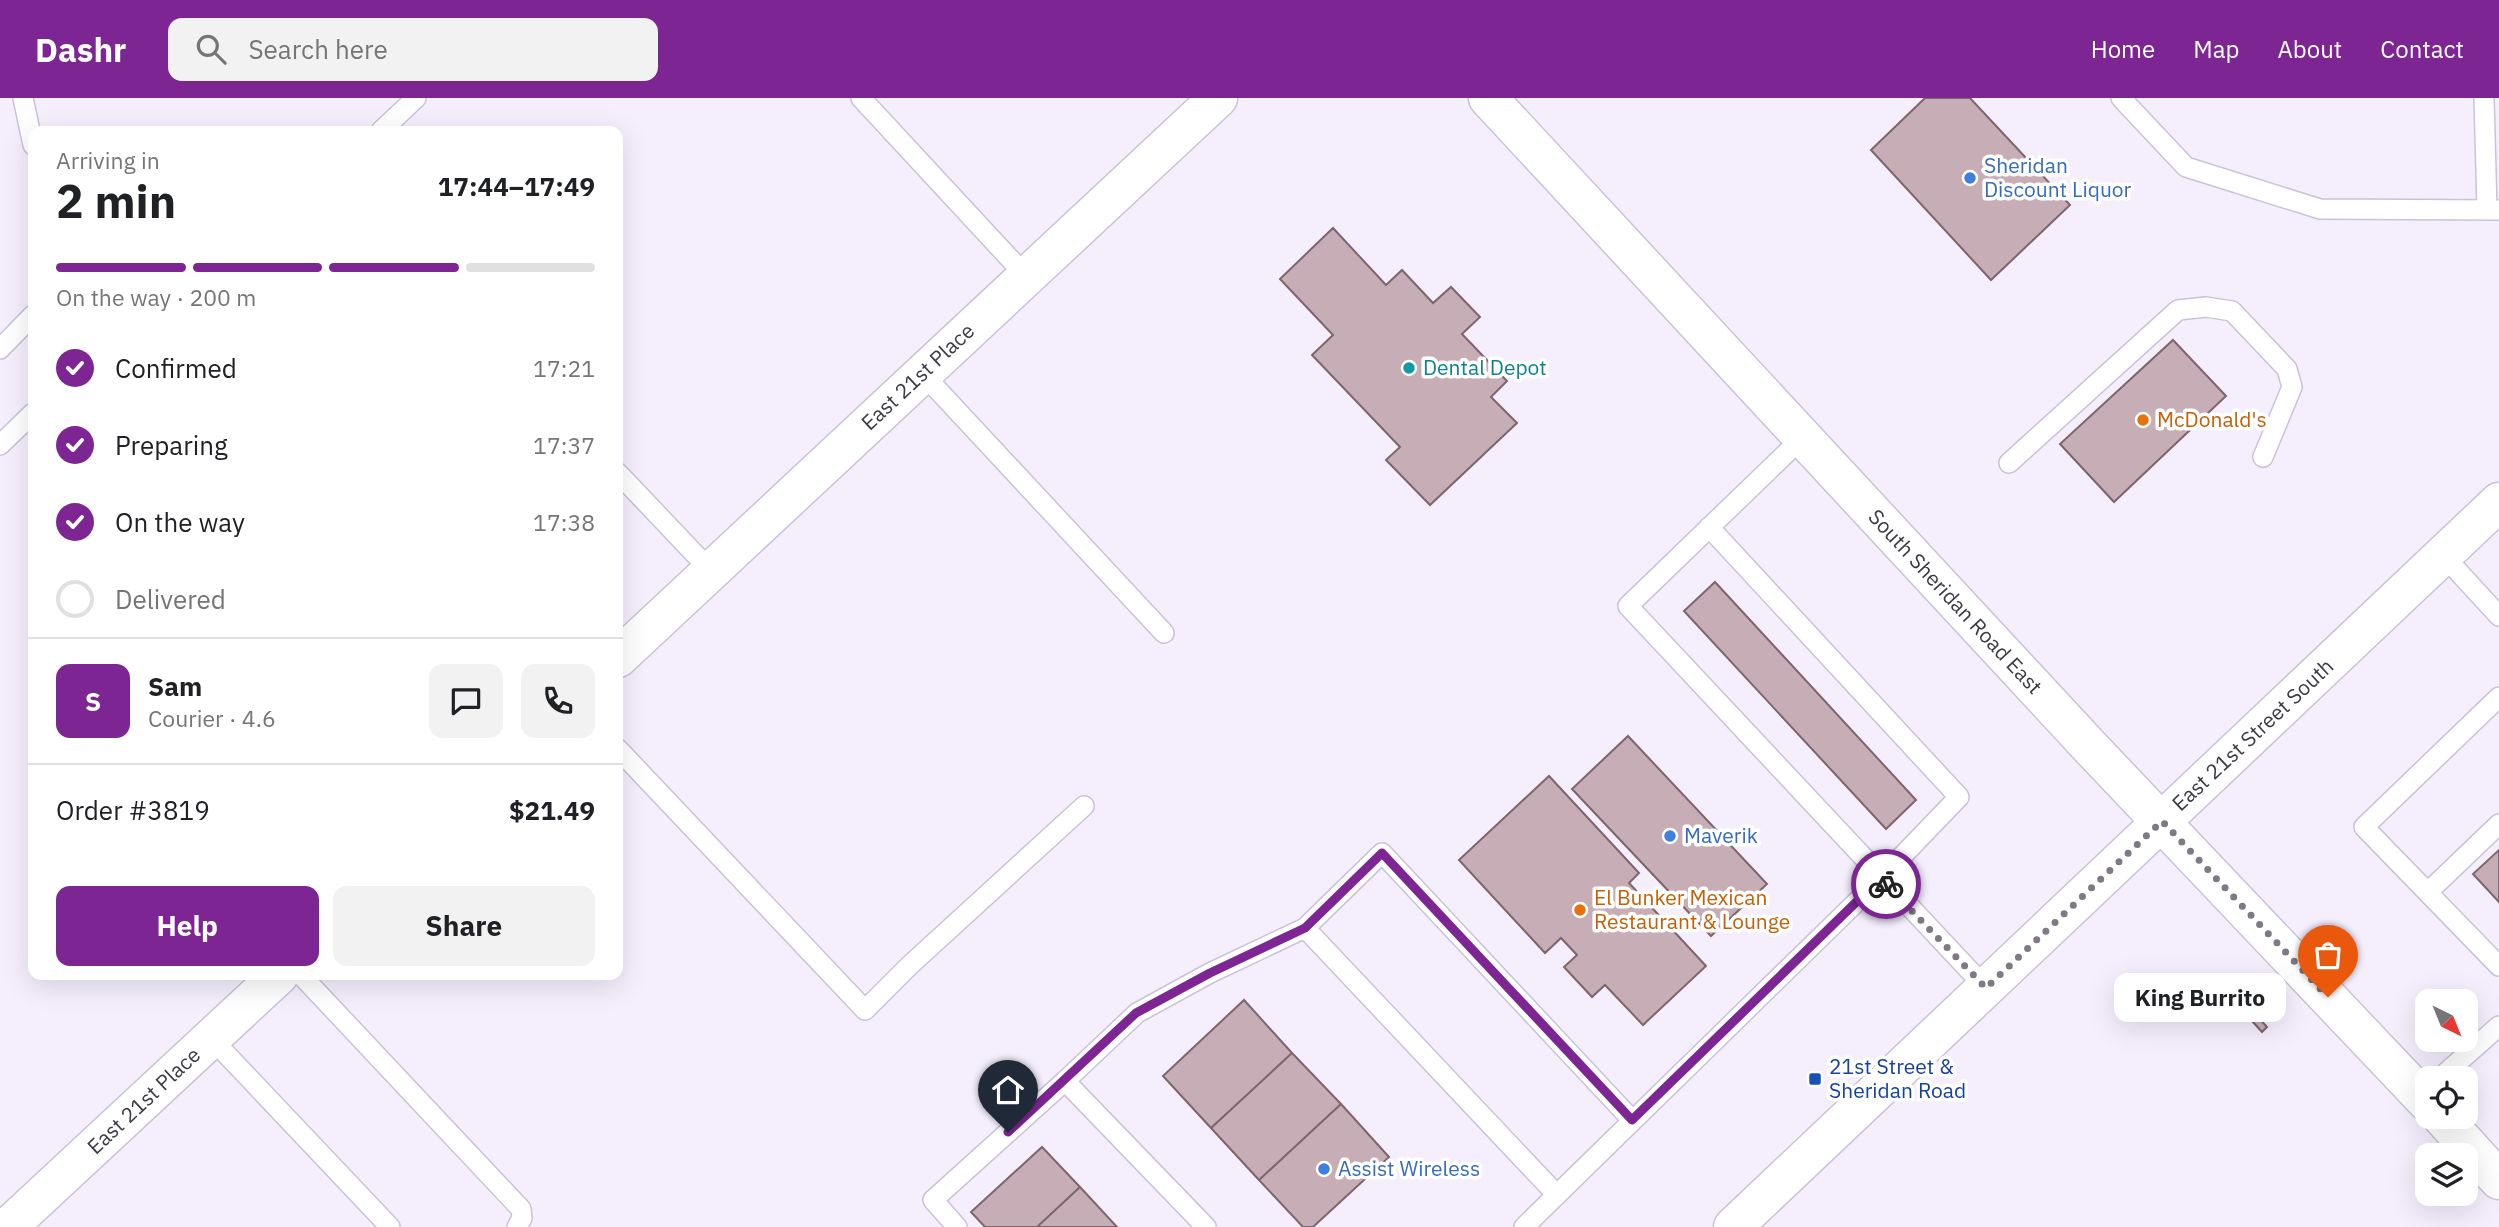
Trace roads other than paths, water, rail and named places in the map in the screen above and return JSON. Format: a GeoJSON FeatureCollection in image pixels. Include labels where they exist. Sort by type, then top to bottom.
{"type":"FeatureCollection","features":[{"type":"Feature","properties":{"kind":"main road","name":"East 21st Place"},"geometry":{"type":"LineString","coordinates":[[623,653],[1219,98]]}},
{"type":"Feature","properties":{"kind":"main road","name":"South Sheridan Road East"},"geometry":{"type":"LineString","coordinates":[[1488,98],[2090,747],[2415,1080]]}},
{"type":"Feature","properties":{"kind":"main road","name":"East 21st Street South"},"geometry":{"type":"LineString","coordinates":[[1733,1227],[2499,502]]}},
{"type":"Feature","properties":{"kind":"main road","name":"East 21st Place"},"geometry":{"type":"LineString","coordinates":[[8,1227],[274,980]]}},
{"type":"Feature","properties":{"kind":"main road","name":"South Sheridan Road East"},"geometry":{"type":"LineString","coordinates":[[2458,1129],[2499,1180]]}},
{"type":"Feature","properties":{"kind":"lane"},"geometry":{"type":"LineString","coordinates":[[23,98],[29,126]]}},
{"type":"Feature","properties":{"kind":"lane"},"geometry":{"type":"LineString","coordinates":[[386,126],[416,98]]}},
{"type":"Feature","properties":{"kind":"lane"},"geometry":{"type":"LineString","coordinates":[[861,98],[1026,276]]}},
{"type":"Feature","properties":{"kind":"lane"},"geometry":{"type":"LineString","coordinates":[[2121,98],[2186,167],[2320,209],[2493,210],[2484,98]]}},
{"type":"Feature","properties":{"kind":"lane"},"geometry":{"type":"LineString","coordinates":[[2009,463],[2178,310],[2206,307],[2232,311],[2287,369],[2292,387],[2263,457]]}},
{"type":"Feature","properties":{"kind":"lane"},"geometry":{"type":"LineString","coordinates":[[0,349],[28,320]]}},
{"type":"Feature","properties":{"kind":"lane"},"geometry":{"type":"LineString","coordinates":[[922,373],[1164,633]]}},
{"type":"Feature","properties":{"kind":"lane"},"geometry":{"type":"LineString","coordinates":[[0,445],[28,418]]}},
{"type":"Feature","properties":{"kind":"lane"},"geometry":{"type":"LineString","coordinates":[[1802,437],[1628,606],[1986,988]]}},
{"type":"Feature","properties":{"kind":"lane"},"geometry":{"type":"LineString","coordinates":[[623,478],[711,571]]}},
{"type":"Feature","properties":{"kind":"lane"},"geometry":{"type":"LineString","coordinates":[[1524,1227],[1546,1220],[1557,1195],[1881,878],[1959,797],[1709,527]]}},
{"type":"Feature","properties":{"kind":"lane"},"geometry":{"type":"LineString","coordinates":[[2443,555],[2499,616]]}},
{"type":"Feature","properties":{"kind":"lane"},"geometry":{"type":"LineString","coordinates":[[2499,697],[2364,827],[2499,966]]}},
{"type":"Feature","properties":{"kind":"lane"},"geometry":{"type":"LineString","coordinates":[[623,754],[865,1010],[1084,806]]}},
{"type":"Feature","properties":{"kind":"lane"},"geometry":{"type":"LineString","coordinates":[[2428,892],[2499,824]]}},
{"type":"Feature","properties":{"kind":"lane"},"geometry":{"type":"LineString","coordinates":[[957,1227],[933,1200],[1136,1013],[1210,973],[1305,928],[1382,853],[1632,1120]]}},
{"type":"Feature","properties":{"kind":"lane"},"geometry":{"type":"LineString","coordinates":[[1305,928],[1557,1195]]}},
{"type":"Feature","properties":{"kind":"lane"},"geometry":{"type":"LineString","coordinates":[[306,980],[521,1209],[522,1218],[517,1227]]}},
{"type":"Feature","properties":{"kind":"lane"},"geometry":{"type":"LineString","coordinates":[[2460,1066],[2499,1026]]}},
{"type":"Feature","properties":{"kind":"lane"},"geometry":{"type":"LineString","coordinates":[[211,1038],[390,1227]]}},
{"type":"Feature","properties":{"kind":"lane"},"geometry":{"type":"LineString","coordinates":[[1065,1081],[1206,1227]]}},
{"type":"Feature","properties":{"kind":"place","name":"Sheridan Discount Liquor"},"geometry":{"type":"Point","coordinates":[1970,178]}},
{"type":"Feature","properties":{"kind":"place","name":"Dental Depot"},"geometry":{"type":"Point","coordinates":[1409,368]}},
{"type":"Feature","properties":{"kind":"place","name":"McDonald's"},"geometry":{"type":"Point","coordinates":[2143,420]}},
{"type":"Feature","properties":{"kind":"place","name":"Maverik"},"geometry":{"type":"Point","coordinates":[1670,836]}},
{"type":"Feature","properties":{"kind":"place","name":"El Bunker Mexican Restaurant & Lounge"},"geometry":{"type":"Point","coordinates":[1580,910]}},
{"type":"Feature","properties":{"kind":"place","name":"King Burrito"},"geometry":{"type":"Point","coordinates":[2328,997]}},
{"type":"Feature","properties":{"kind":"place","name":"21st Street & Sheridan Road"},"geometry":{"type":"Point","coordinates":[1815,1079]}},
{"type":"Feature","properties":{"kind":"place","name":"Assist Wireless"},"geometry":{"type":"Point","coordinates":[1324,1169]}}]}
